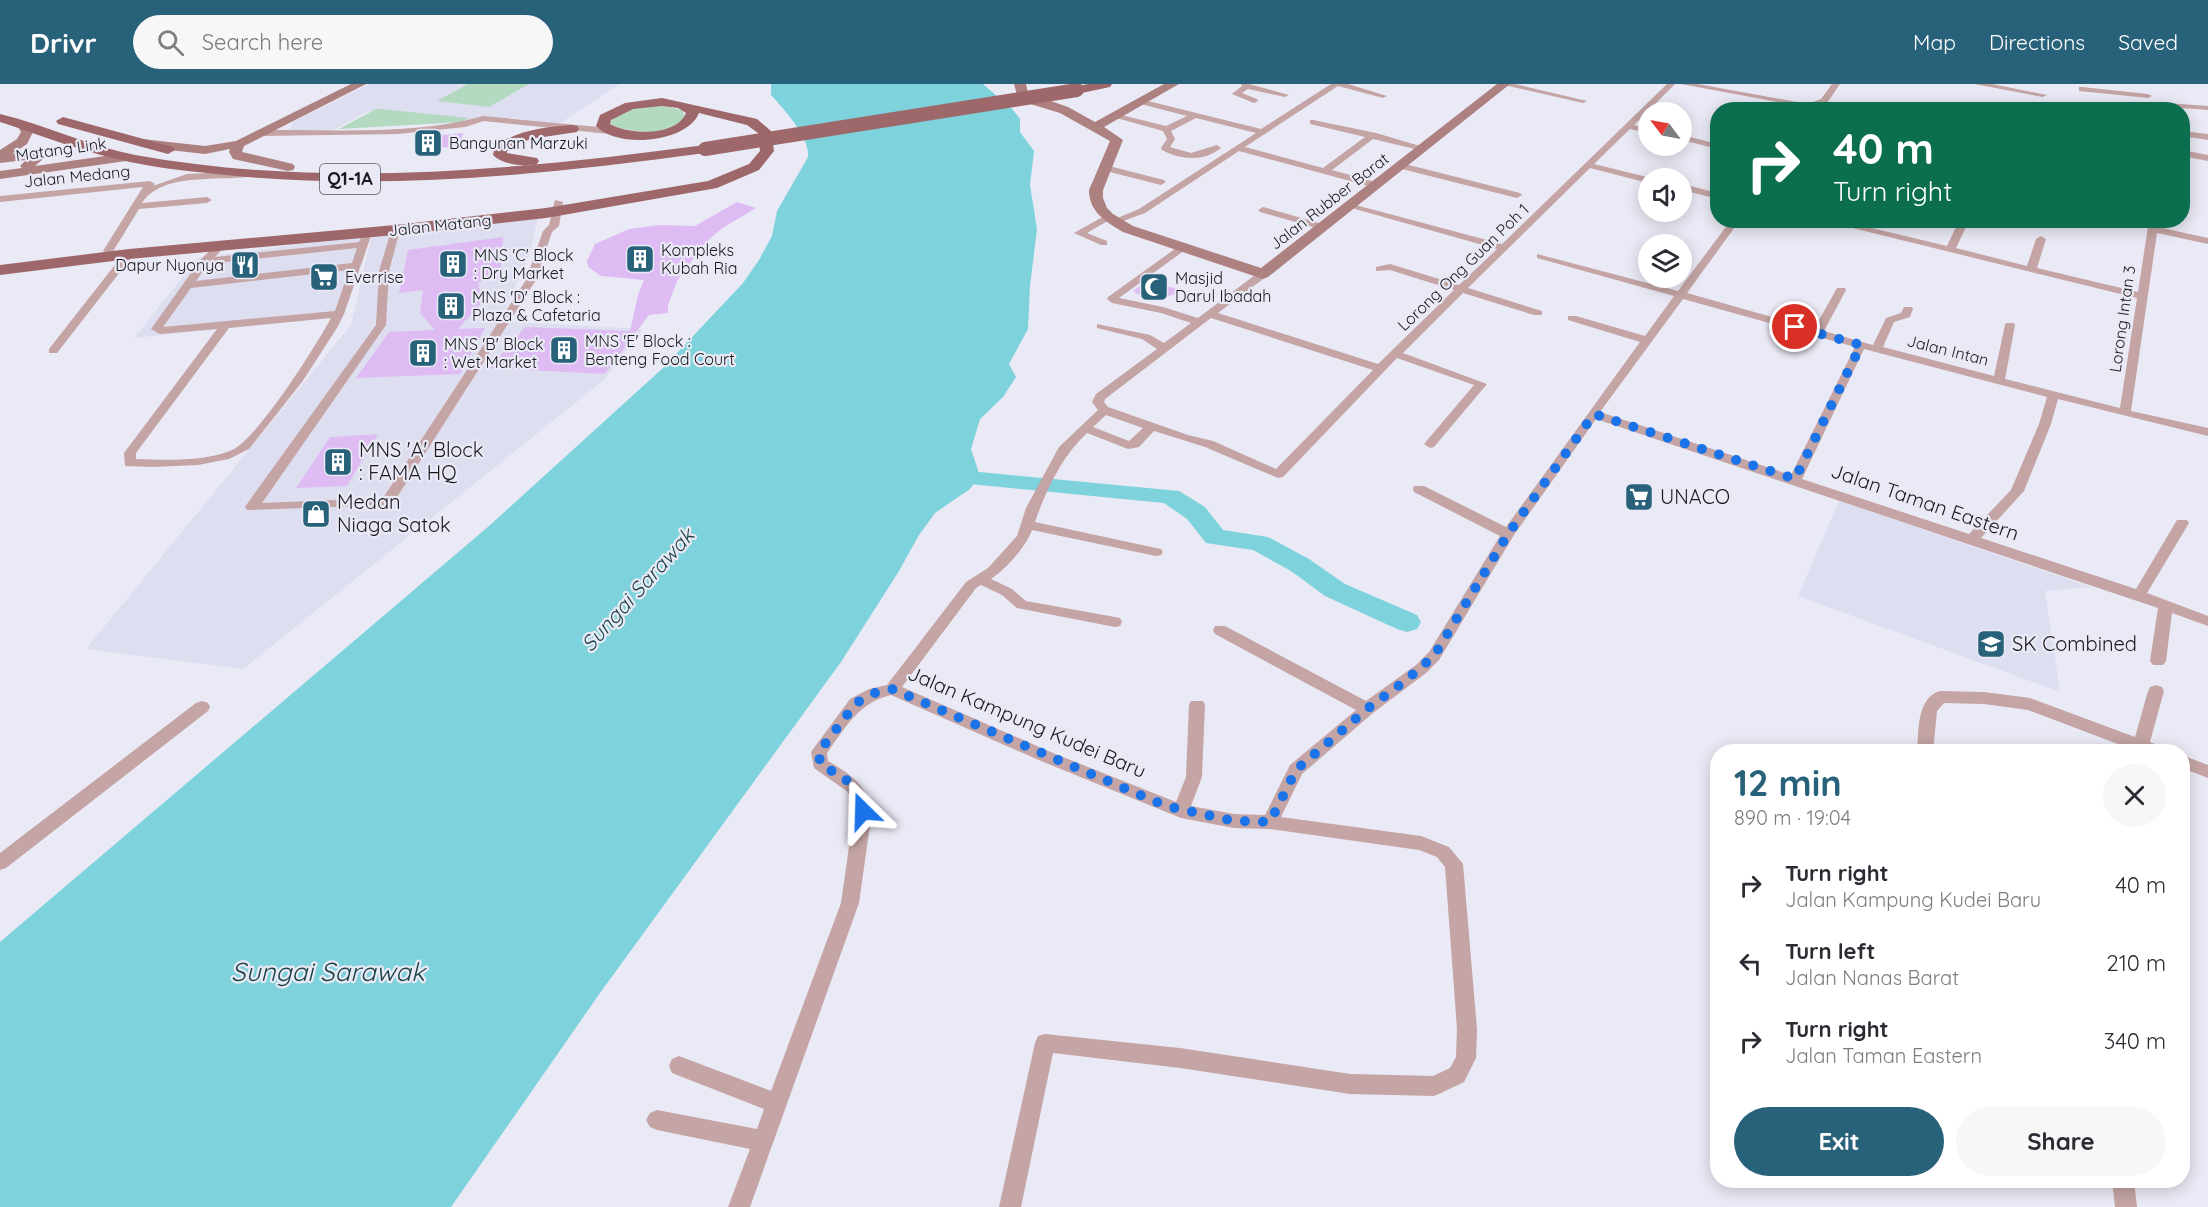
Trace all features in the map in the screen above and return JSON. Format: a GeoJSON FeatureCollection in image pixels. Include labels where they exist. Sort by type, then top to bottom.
{"type":"FeatureCollection","features":[{"type":"Feature","properties":{"kind":"main road"},"geometry":{"type":"LineString","coordinates":[[142,143],[205,150],[239,144],[360,84]]}},
{"type":"Feature","properties":{"kind":"main road"},"geometry":{"type":"LineString","coordinates":[[1020,84],[1023,95],[1031,100],[1064,110],[1117,140],[1096,190],[1096,198],[1101,209],[1112,219],[1136,232],[1263,274]]}},
{"type":"Feature","properties":{"kind":"main road"},"geometry":{"type":"LineString","coordinates":[[704,146],[1062,84]]}},
{"type":"Feature","properties":{"kind":"main road"},"geometry":{"type":"LineString","coordinates":[[54,118],[142,143],[227,161],[288,166],[415,170],[575,160],[704,146],[1106,84]]}},
{"type":"Feature","properties":{"kind":"main road"},"geometry":{"type":"LineString","coordinates":[[1095,127],[1173,84]]}},
{"type":"Feature","properties":{"kind":"main road","name":"Jalan Rubber Barat"},"geometry":{"type":"LineString","coordinates":[[1263,274],[1504,84]]}},
{"type":"Feature","properties":{"kind":"main road"},"geometry":{"type":"LineString","coordinates":[[551,215],[589,206],[712,185],[754,167],[767,151],[764,132],[752,122],[688,107],[669,103],[646,103],[622,108],[609,115],[602,123],[609,132],[647,136],[673,130],[686,124],[693,115],[688,107]]}},
{"type":"Feature","properties":{"kind":"main road","name":"Q1-1A"},"geometry":{"type":"LineString","coordinates":[[0,118],[126,157],[250,174],[364,179],[419,178],[571,167],[704,146]]}},
{"type":"Feature","properties":{"kind":"main road","name":"Jalan Matang"},"geometry":{"type":"LineString","coordinates":[[0,264],[108,251],[402,223],[551,215],[686,184],[728,172],[744,160],[746,150],[741,131],[731,123],[686,124]]}},
{"type":"Feature","properties":{"kind":"main road","name":"Matang Link"},"geometry":{"type":"LineString","coordinates":[[0,158],[22,141],[27,132],[22,125]]}},
{"type":"Feature","properties":{"kind":"main road"},"geometry":{"type":"LineString","coordinates":[[572,129],[538,133],[520,138],[500,149],[500,155],[514,160],[575,160]]}},
{"type":"Feature","properties":{"kind":"main road"},"geometry":{"type":"LineString","coordinates":[[239,144],[235,152],[238,156],[288,166]]}},
{"type":"Feature","properties":{"kind":"main road"},"geometry":{"type":"LineString","coordinates":[[0,158],[26,156],[36,159],[6,174]]}},
{"type":"Feature","properties":{"kind":"main road","name":"Matang Link"},"geometry":{"type":"LineString","coordinates":[[6,174],[126,157]]}},
{"type":"Feature","properties":{"kind":"main road","name":"Jalan Matang"},"geometry":{"type":"LineString","coordinates":[[0,270],[222,244],[364,239],[395,230],[520,215],[551,215]]}},
{"type":"Feature","properties":{"kind":"street"},"geometry":{"type":"LineString","coordinates":[[1104,243],[1079,233],[1112,219],[1142,211],[1337,84],[1383,96]]}},
{"type":"Feature","properties":{"kind":"street"},"geometry":{"type":"LineString","coordinates":[[1504,84],[1583,101]]}},
{"type":"Feature","properties":{"kind":"street","name":"Lorong Ong Guan Poh 1"},"geometry":{"type":"LineString","coordinates":[[1151,427],[1209,444],[1278,474],[1396,354],[1464,290],[1587,165],[1671,84]]}},
{"type":"Feature","properties":{"kind":"street"},"geometry":{"type":"LineString","coordinates":[[1686,84],[1775,102]]}},
{"type":"Feature","properties":{"kind":"street"},"geometry":{"type":"LineString","coordinates":[[1827,102],[1836,84]]}},
{"type":"Feature","properties":{"kind":"street"},"geometry":{"type":"LineString","coordinates":[[1978,84],[2043,95]]}},
{"type":"Feature","properties":{"kind":"street"},"geometry":{"type":"LineString","coordinates":[[2137,84],[2152,102]]}},
{"type":"Feature","properties":{"kind":"street"},"geometry":{"type":"LineString","coordinates":[[1254,101],[1236,94],[1246,85],[1285,95]]}},
{"type":"Feature","properties":{"kind":"street"},"geometry":{"type":"LineString","coordinates":[[2082,89],[2148,96]]}},
{"type":"Feature","properties":{"kind":"street"},"geometry":{"type":"LineString","coordinates":[[1140,101],[1146,113],[1166,129],[1171,139],[1164,147],[1169,151],[1196,156],[1217,148]]}},
{"type":"Feature","properties":{"kind":"street"},"geometry":{"type":"LineString","coordinates":[[2190,108],[2208,108]]}},
{"type":"Feature","properties":{"kind":"street"},"geometry":{"type":"LineString","coordinates":[[1116,115],[1146,113],[1194,115],[1262,132]]}},
{"type":"Feature","properties":{"kind":"street"},"geometry":{"type":"LineString","coordinates":[[550,127],[585,124],[609,115]]}},
{"type":"Feature","properties":{"kind":"street"},"geometry":{"type":"LineString","coordinates":[[1166,129],[1171,129],[1194,115]]}},
{"type":"Feature","properties":{"kind":"street"},"geometry":{"type":"LineString","coordinates":[[260,133],[398,131],[465,125],[483,118],[609,132]]}},
{"type":"Feature","properties":{"kind":"street"},"geometry":{"type":"LineString","coordinates":[[1313,122],[1423,148]]}},
{"type":"Feature","properties":{"kind":"street"},"geometry":{"type":"LineString","coordinates":[[1629,126],[1638,128]]}},
{"type":"Feature","properties":{"kind":"street"},"geometry":{"type":"LineString","coordinates":[[2190,134],[2208,137]]}},
{"type":"Feature","properties":{"kind":"street"},"geometry":{"type":"LineString","coordinates":[[1325,171],[1373,135]]}},
{"type":"Feature","properties":{"kind":"street"},"geometry":{"type":"LineString","coordinates":[[1692,140],[1710,145]]}},
{"type":"Feature","properties":{"kind":"street"},"geometry":{"type":"LineString","coordinates":[[1238,148],[1376,185]]}},
{"type":"Feature","properties":{"kind":"street"},"geometry":{"type":"LineString","coordinates":[[2190,155],[2208,158]]}},
{"type":"Feature","properties":{"kind":"street"},"geometry":{"type":"LineString","coordinates":[[1587,165],[1638,178]]}},
{"type":"Feature","properties":{"kind":"street"},"geometry":{"type":"LineString","coordinates":[[1401,166],[1517,195]]}},
{"type":"Feature","properties":{"kind":"street"},"geometry":{"type":"LineString","coordinates":[[1105,168],[1161,182]]}},
{"type":"Feature","properties":{"kind":"street"},"geometry":{"type":"LineString","coordinates":[[1145,177],[1159,169]]}},
{"type":"Feature","properties":{"kind":"street"},"geometry":{"type":"LineString","coordinates":[[143,195],[160,185],[187,177],[250,174]]}},
{"type":"Feature","properties":{"kind":"street","name":"Jalan Medang"},"geometry":{"type":"LineString","coordinates":[[0,199],[146,183],[151,185],[108,251]]}},
{"type":"Feature","properties":{"kind":"street"},"geometry":{"type":"LineString","coordinates":[[1692,190],[1710,194]]}},
{"type":"Feature","properties":{"kind":"street"},"geometry":{"type":"LineString","coordinates":[[135,207],[207,200]]}},
{"type":"Feature","properties":{"kind":"street"},"geometry":{"type":"LineString","coordinates":[[1351,205],[1504,248]]}},
{"type":"Feature","properties":{"kind":"street"},"geometry":{"type":"LineString","coordinates":[[1263,210],[1323,227]]}},
{"type":"Feature","properties":{"kind":"street"},"geometry":{"type":"LineString","coordinates":[[395,230],[384,271],[381,325],[252,507],[387,502],[531,280],[551,215]]}},
{"type":"Feature","properties":{"kind":"street"},"geometry":{"type":"LineString","coordinates":[[1270,822],[1296,770],[1367,709],[1434,656],[1508,534],[1730,228]]}},
{"type":"Feature","properties":{"kind":"street"},"geometry":{"type":"LineString","coordinates":[[1858,228],[2142,296]]}},
{"type":"Feature","properties":{"kind":"street"},"geometry":{"type":"LineString","coordinates":[[1950,250],[1961,228]]}},
{"type":"Feature","properties":{"kind":"street","name":"Lorong Intan 3"},"geometry":{"type":"LineString","coordinates":[[2125,413],[2153,228]]}},
{"type":"Feature","properties":{"kind":"street"},"geometry":{"type":"LineString","coordinates":[[2164,228],[2208,241]]}},
{"type":"Feature","properties":{"kind":"street"},"geometry":{"type":"LineString","coordinates":[[205,261],[364,239],[339,314],[319,352],[252,440],[236,453],[213,458],[129,463],[130,453],[225,325]]}},
{"type":"Feature","properties":{"kind":"street"},"geometry":{"type":"LineString","coordinates":[[2031,270],[2041,239]]}},
{"type":"Feature","properties":{"kind":"street"},"geometry":{"type":"LineString","coordinates":[[222,244],[205,261],[156,329],[160,331],[339,314]]}},
{"type":"Feature","properties":{"kind":"street"},"geometry":{"type":"LineString","coordinates":[[1182,248],[1112,299],[1116,302],[1171,312],[1200,322]]}},
{"type":"Feature","properties":{"kind":"street"},"geometry":{"type":"LineString","coordinates":[[52,351],[129,254]]}},
{"type":"Feature","properties":{"kind":"street","name":"Jalan Intan"},"geometry":{"type":"LineString","coordinates":[[1541,256],[1861,345],[2208,432]]}},
{"type":"Feature","properties":{"kind":"street"},"geometry":{"type":"LineString","coordinates":[[187,285],[354,266]]}},
{"type":"Feature","properties":{"kind":"street"},"geometry":{"type":"LineString","coordinates":[[1380,269],[1390,267],[1538,313]]}},
{"type":"Feature","properties":{"kind":"street","name":"Jalan Rubber Barat"},"geometry":{"type":"LineString","coordinates":[[1104,410],[1098,402],[1100,397],[1263,274]]}},
{"type":"Feature","properties":{"kind":"street"},"geometry":{"type":"LineString","coordinates":[[1817,333],[1841,290]]}},
{"type":"Feature","properties":{"kind":"street"},"geometry":{"type":"LineString","coordinates":[[1878,349],[1890,320],[1906,315],[1908,309]]}},
{"type":"Feature","properties":{"kind":"street"},"geometry":{"type":"LineString","coordinates":[[1209,314],[1381,369]]}},
{"type":"Feature","properties":{"kind":"street"},"geometry":{"type":"LineString","coordinates":[[1572,318],[1648,341]]}},
{"type":"Feature","properties":{"kind":"street"},"geometry":{"type":"LineString","coordinates":[[1101,326],[1146,338],[1165,349]]}},
{"type":"Feature","properties":{"kind":"street"},"geometry":{"type":"LineString","coordinates":[[1999,380],[2010,326]]}},
{"type":"Feature","properties":{"kind":"street"},"geometry":{"type":"LineString","coordinates":[[1795,479],[1861,345]]}},
{"type":"Feature","properties":{"kind":"street"},"geometry":{"type":"LineString","coordinates":[[1396,354],[1481,384],[1430,444]]}},
{"type":"Feature","properties":{"kind":"street"},"geometry":{"type":"LineString","coordinates":[[1972,539],[2017,490],[2045,424],[2054,394]]}},
{"type":"Feature","properties":{"kind":"street"},"geometry":{"type":"LineString","coordinates":[[892,689],[970,585],[993,571],[1023,537],[1033,508],[1065,447],[1084,428],[1104,410],[1151,427],[1135,444],[1128,445],[1084,428]]}},
{"type":"Feature","properties":{"kind":"street","name":"Jalan Taman Eastern"},"geometry":{"type":"LineString","coordinates":[[1594,414],[1795,479],[2139,595],[2208,621]]}},
{"type":"Feature","properties":{"kind":"street"},"geometry":{"type":"LineString","coordinates":[[1419,489],[1508,534]]}},
{"type":"Feature","properties":{"kind":"street"},"geometry":{"type":"LineString","coordinates":[[2139,595],[2182,523]]}},
{"type":"Feature","properties":{"kind":"street"},"geometry":{"type":"LineString","coordinates":[[1028,525],[1156,552]]}},
{"type":"Feature","properties":{"kind":"street"},"geometry":{"type":"LineString","coordinates":[[980,579],[1007,592],[1022,605],[1115,622]]}},
{"type":"Feature","properties":{"kind":"street"},"geometry":{"type":"LineString","coordinates":[[2158,661],[2166,605]]}},
{"type":"Feature","properties":{"kind":"street"},"geometry":{"type":"LineString","coordinates":[[1221,630],[1367,709]]}},
{"type":"Feature","properties":{"kind":"street","name":"Jalan Kampung Kudei Baru"},"geometry":{"type":"LineString","coordinates":[[739,1207],[850,903],[863,811],[861,797],[853,785],[820,764],[819,752],[856,703],[875,693],[892,689],[1047,757],[1181,811],[1234,821],[1270,822],[1421,843],[1443,852],[1454,864],[1467,1029],[1466,1058],[1457,1075],[1434,1086],[1350,1084],[1180,1059],[1045,1043],[1010,1207]]}},
{"type":"Feature","properties":{"kind":"street"},"geometry":{"type":"LineString","coordinates":[[2141,744],[2156,691]]}},
{"type":"Feature","properties":{"kind":"street"},"geometry":{"type":"LineString","coordinates":[[1926,744],[1929,711],[1940,697],[1984,698],[2030,704],[2138,744]]}},
{"type":"Feature","properties":{"kind":"street"},"geometry":{"type":"LineString","coordinates":[[1181,811],[1194,777],[1197,705]]}},
{"type":"Feature","properties":{"kind":"street"},"geometry":{"type":"LineString","coordinates":[[0,863],[201,707]]}},
{"type":"Feature","properties":{"kind":"street"},"geometry":{"type":"LineString","coordinates":[[2190,764],[2208,772]]}},
{"type":"Feature","properties":{"kind":"street"},"geometry":{"type":"LineString","coordinates":[[679,1066],[778,1104]]}},
{"type":"Feature","properties":{"kind":"street"},"geometry":{"type":"LineString","coordinates":[[657,1120],[764,1142]]}},
{"type":"Feature","properties":{"kind":"street"},"geometry":{"type":"LineString","coordinates":[[2124,1188],[2126,1207]]}},
{"type":"Feature","properties":{"kind":"shaded area"},"geometry":{"type":"Polygon","coordinates":[[[369,84],[620,84],[559,124],[511,118],[460,121],[369,111],[332,131],[288,131],[293,122],[369,84]]]}},
{"type":"Feature","properties":{"kind":"shaded area","name":"Medan Niaga Satok"},"geometry":{"type":"Polygon","coordinates":[[[538,217],[530,254],[500,321],[643,329],[604,380],[243,669],[86,649],[351,325],[372,235],[538,217]]]}},
{"type":"Feature","properties":{"kind":"shaded area"},"geometry":{"type":"Polygon","coordinates":[[[363,236],[335,317],[134,338],[198,258],[363,236]]]}},
{"type":"Feature","properties":{"kind":"shaded area","name":"SK Combined"},"geometry":{"type":"Polygon","coordinates":[[[1839,501],[2091,587],[2045,591],[2060,692],[1798,596],[1839,501]]]}},
{"type":"Feature","properties":{"kind":"green space"},"geometry":{"type":"Polygon","coordinates":[[[468,84],[529,84],[489,107],[437,101],[468,84]]]}},
{"type":"Feature","properties":{"kind":"green space"},"geometry":{"type":"Polygon","coordinates":[[[663,106],[682,110],[685,117],[670,129],[651,132],[621,128],[612,126],[610,123],[614,117],[626,110],[663,106]]]}},
{"type":"Feature","properties":{"kind":"green space"},"geometry":{"type":"Polygon","coordinates":[[[376,109],[469,118],[462,122],[339,129],[376,109]]]}},
{"type":"Feature","properties":{"kind":"water","name":"Sungai Sarawak"},"geometry":{"type":"Polygon","coordinates":[[[771,84],[983,84],[1020,119],[1020,132],[1034,151],[1030,185],[1037,229],[1030,286],[1028,329],[1009,364],[1016,377],[1003,397],[980,419],[971,449],[978,470],[978,478],[970,489],[935,513],[919,535],[841,662],[600,993],[451,1207],[0,1207],[0,942],[489,526],[663,368],[743,283],[772,236],[777,211],[808,157],[808,150],[801,133],[771,95],[771,84]]]}},
{"type":"Feature","properties":{"kind":"building"},"geometry":{"type":"Polygon","coordinates":[[[463,133],[460,146],[426,149],[434,136],[463,133]]]}},
{"type":"Feature","properties":{"kind":"building"},"geometry":{"type":"Polygon","coordinates":[[[737,202],[756,208],[721,229],[705,243],[677,281],[668,305],[668,313],[649,315],[605,374],[490,368],[525,327],[630,331],[638,295],[644,280],[601,276],[588,267],[587,261],[595,244],[629,229],[660,225],[695,226],[737,202]]]}},
{"type":"Feature","properties":{"kind":"building"},"geometry":{"type":"Polygon","coordinates":[[[503,237],[500,279],[478,282],[482,302],[458,329],[485,328],[460,374],[356,378],[389,332],[435,330],[420,313],[423,290],[399,293],[408,250],[503,237]]]}},
{"type":"Feature","properties":{"kind":"building","name":"Masjid Darul Ibadah"},"geometry":{"type":"Polygon","coordinates":[[[1146,281],[1187,291],[1156,299],[1141,296],[1133,291],[1146,281]]]}},
{"type":"Feature","properties":{"kind":"building","name":"MNS 'A' Block : FAMA HQ"},"geometry":{"type":"Polygon","coordinates":[[[378,434],[347,486],[296,488],[330,437],[378,434]]]}},
{"type":"Feature","properties":{"kind":"waterway"},"geometry":{"type":"LineString","coordinates":[[938,475],[1170,496],[1196,513],[1215,537],[1259,543],[1300,565],[1335,590],[1407,622]]}},
{"type":"Feature","properties":{"kind":"place","name":"Bangunan Marzuki"},"geometry":{"type":"Point","coordinates":[428,143]}},
{"type":"Feature","properties":{"kind":"place","name":"Kompleks Kubah Ria"},"geometry":{"type":"Point","coordinates":[640,259]}},
{"type":"Feature","properties":{"kind":"place","name":"MNS 'C' Block : Dry Market"},"geometry":{"type":"Point","coordinates":[453,264]}},
{"type":"Feature","properties":{"kind":"place","name":"Dapur Nyonya"},"geometry":{"type":"Point","coordinates":[245,265]}},
{"type":"Feature","properties":{"kind":"place","name":"Everrise"},"geometry":{"type":"Point","coordinates":[324,277]}},
{"type":"Feature","properties":{"kind":"place","name":"Masjid Darul Ibadah"},"geometry":{"type":"Point","coordinates":[1154,287]}},
{"type":"Feature","properties":{"kind":"place","name":"MNS 'D' Block : Plaza & Cafetaria"},"geometry":{"type":"Point","coordinates":[451,306]}},
{"type":"Feature","properties":{"kind":"place","name":"MNS 'E' Block : Benteng Food Court"},"geometry":{"type":"Point","coordinates":[564,350]}},
{"type":"Feature","properties":{"kind":"place","name":"MNS 'B' Block : Wet Market"},"geometry":{"type":"Point","coordinates":[423,353]}},
{"type":"Feature","properties":{"kind":"place","name":"MNS 'A' Block : FAMA HQ"},"geometry":{"type":"Point","coordinates":[338,462]}},
{"type":"Feature","properties":{"kind":"place","name":"UNACO"},"geometry":{"type":"Point","coordinates":[1639,497]}},
{"type":"Feature","properties":{"kind":"place","name":"Medan Niaga Satok"},"geometry":{"type":"Point","coordinates":[316,514]}},
{"type":"Feature","properties":{"kind":"place","name":"SK Combined"},"geometry":{"type":"Point","coordinates":[1991,644]}},
{"type":"Feature","properties":{"kind":"route"},"geometry":{"type":"LineString","coordinates":[[863,811],[861,797],[853,785],[820,764],[819,752],[856,703],[875,693],[892,689],[1166,806],[1234,821],[1270,822],[1296,770],[1367,709],[1421,669],[1434,656],[1508,534],[1594,414],[1795,479],[1861,345],[1795,327]]}}]}
